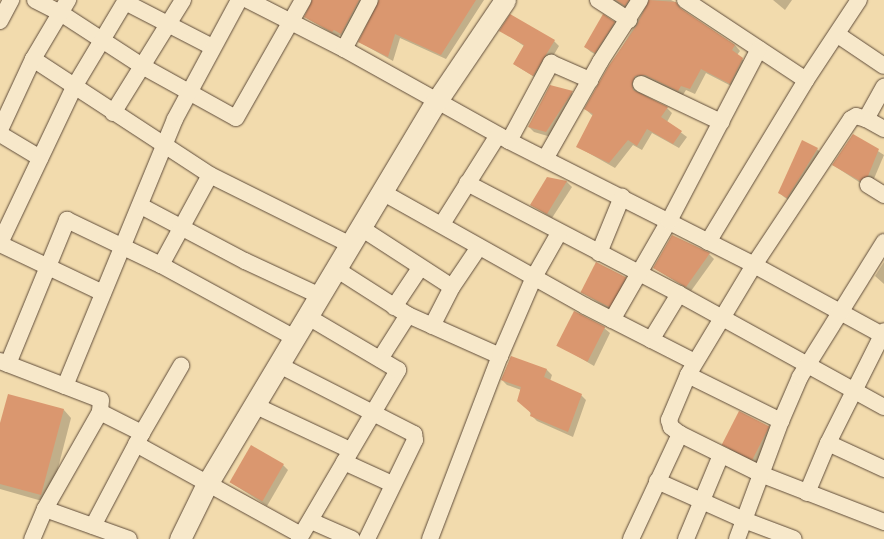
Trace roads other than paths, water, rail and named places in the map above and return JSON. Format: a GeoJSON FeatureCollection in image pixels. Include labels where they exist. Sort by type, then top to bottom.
{"type":"FeatureCollection","features":[{"type":"Feature","properties":{"kind":"street"},"geometry":{"type":"LineString","coordinates":[[0,21],[11,0]]}},
{"type":"Feature","properties":{"kind":"street"},"geometry":{"type":"LineString","coordinates":[[35,0],[63,6],[100,39],[142,66],[229,117],[239,116],[303,0]]}},
{"type":"Feature","properties":{"kind":"street"},"geometry":{"type":"LineString","coordinates":[[114,113],[182,0]]}},
{"type":"Feature","properties":{"kind":"street"},"geometry":{"type":"LineString","coordinates":[[66,386],[103,294],[141,206],[165,144],[188,93],[239,0]]}},
{"type":"Feature","properties":{"kind":"street"},"geometry":{"type":"LineString","coordinates":[[248,0],[344,49],[436,102],[503,138],[754,265],[838,312],[883,334],[828,443],[807,493]]}},
{"type":"Feature","properties":{"kind":"street"},"geometry":{"type":"LineString","coordinates":[[344,49],[370,0]]}},
{"type":"Feature","properties":{"kind":"street"},"geometry":{"type":"LineString","coordinates":[[180,539],[208,484],[254,405],[436,102],[505,0]]}},
{"type":"Feature","properties":{"kind":"street"},"geometry":{"type":"LineString","coordinates":[[598,0],[628,20]]}},
{"type":"Feature","properties":{"kind":"street"},"geometry":{"type":"LineString","coordinates":[[545,159],[590,80],[640,0]]}},
{"type":"Feature","properties":{"kind":"street"},"geometry":{"type":"LineString","coordinates":[[708,242],[806,80],[838,35],[859,0]]}},
{"type":"Feature","properties":{"kind":"street"},"geometry":{"type":"LineString","coordinates":[[103,294],[0,243],[74,87],[100,39],[125,1],[167,25],[212,47]]}},
{"type":"Feature","properties":{"kind":"street"},"geometry":{"type":"LineString","coordinates":[[690,1],[806,80]]}},
{"type":"Feature","properties":{"kind":"street"},"geometry":{"type":"LineString","coordinates":[[0,130],[33,59],[63,6]]}},
{"type":"Feature","properties":{"kind":"street"},"geometry":{"type":"LineString","coordinates":[[838,35],[884,66]]}},
{"type":"Feature","properties":{"kind":"street"},"geometry":{"type":"LineString","coordinates":[[612,320],[669,222],[759,49]]}},
{"type":"Feature","properties":{"kind":"street"},"geometry":{"type":"LineString","coordinates":[[33,59],[114,113],[165,144],[210,175],[356,236],[420,268],[452,288]]}},
{"type":"Feature","properties":{"kind":"street"},"geometry":{"type":"LineString","coordinates":[[442,224],[467,183],[503,138],[551,63],[590,80]]}},
{"type":"Feature","properties":{"kind":"street"},"geometry":{"type":"LineString","coordinates":[[641,84],[721,122]]}},
{"type":"Feature","properties":{"kind":"street"},"geometry":{"type":"LineString","coordinates":[[866,119],[884,87]]}},
{"type":"Feature","properties":{"kind":"street"},"geometry":{"type":"LineString","coordinates":[[884,129],[866,119],[856,116],[851,119],[754,265],[691,369],[669,420],[671,427],[680,434],[763,475],[884,522]]}},
{"type":"Feature","properties":{"kind":"street"},"geometry":{"type":"LineString","coordinates":[[0,134],[40,158]]}},
{"type":"Feature","properties":{"kind":"street"},"geometry":{"type":"LineString","coordinates":[[161,265],[210,175]]}},
{"type":"Feature","properties":{"kind":"street"},"geometry":{"type":"LineString","coordinates":[[467,183],[559,233],[680,294],[722,319],[884,407]]}},
{"type":"Feature","properties":{"kind":"street"},"geometry":{"type":"LineString","coordinates":[[868,185],[884,195]]}},
{"type":"Feature","properties":{"kind":"street"},"geometry":{"type":"LineString","coordinates":[[382,192],[442,224],[480,247],[612,320],[651,340],[691,369],[781,421]]}},
{"type":"Feature","properties":{"kind":"street"},"geometry":{"type":"LineString","coordinates":[[598,253],[622,197]]}},
{"type":"Feature","properties":{"kind":"street"},"geometry":{"type":"LineString","coordinates":[[141,206],[183,226],[245,261],[320,296]]}},
{"type":"Feature","properties":{"kind":"street"},"geometry":{"type":"LineString","coordinates":[[32,539],[46,509],[100,412],[101,400],[4,362],[67,220],[161,265],[295,338]]}},
{"type":"Feature","properties":{"kind":"street"},"geometry":{"type":"LineString","coordinates":[[430,539],[500,356],[534,277],[559,233]]}},
{"type":"Feature","properties":{"kind":"street"},"geometry":{"type":"LineString","coordinates":[[737,539],[763,475],[781,421],[807,365],[838,312],[884,242]]}},
{"type":"Feature","properties":{"kind":"street"},"geometry":{"type":"LineString","coordinates":[[432,326],[452,288],[480,247]]}},
{"type":"Feature","properties":{"kind":"street"},"geometry":{"type":"LineString","coordinates":[[380,359],[420,268]]}},
{"type":"Feature","properties":{"kind":"street"},"geometry":{"type":"LineString","coordinates":[[336,269],[401,311],[500,356]]}},
{"type":"Feature","properties":{"kind":"street"},"geometry":{"type":"LineString","coordinates":[[651,340],[680,294]]}},
{"type":"Feature","properties":{"kind":"street"},"geometry":{"type":"LineString","coordinates":[[100,412],[208,484],[300,537],[311,521],[347,456],[374,413],[398,370],[308,317]]}},
{"type":"Feature","properties":{"kind":"street"},"geometry":{"type":"LineString","coordinates":[[279,364],[415,436],[367,539]]}},
{"type":"Feature","properties":{"kind":"street"},"geometry":{"type":"LineString","coordinates":[[93,526],[139,439],[181,366]]}},
{"type":"Feature","properties":{"kind":"street"},"geometry":{"type":"LineString","coordinates":[[254,405],[347,456],[392,484]]}},
{"type":"Feature","properties":{"kind":"street"},"geometry":{"type":"LineString","coordinates":[[631,539],[680,434]]}},
{"type":"Feature","properties":{"kind":"street"},"geometry":{"type":"LineString","coordinates":[[828,443],[884,469]]}},
{"type":"Feature","properties":{"kind":"street"},"geometry":{"type":"LineString","coordinates":[[686,539],[721,455]]}},
{"type":"Feature","properties":{"kind":"street"},"geometry":{"type":"LineString","coordinates":[[657,481],[701,502],[794,539]]}},
{"type":"Feature","properties":{"kind":"street"},"geometry":{"type":"LineString","coordinates":[[46,509],[129,539]]}},
{"type":"Feature","properties":{"kind":"street"},"geometry":{"type":"LineString","coordinates":[[311,521],[352,539]]}}]}
